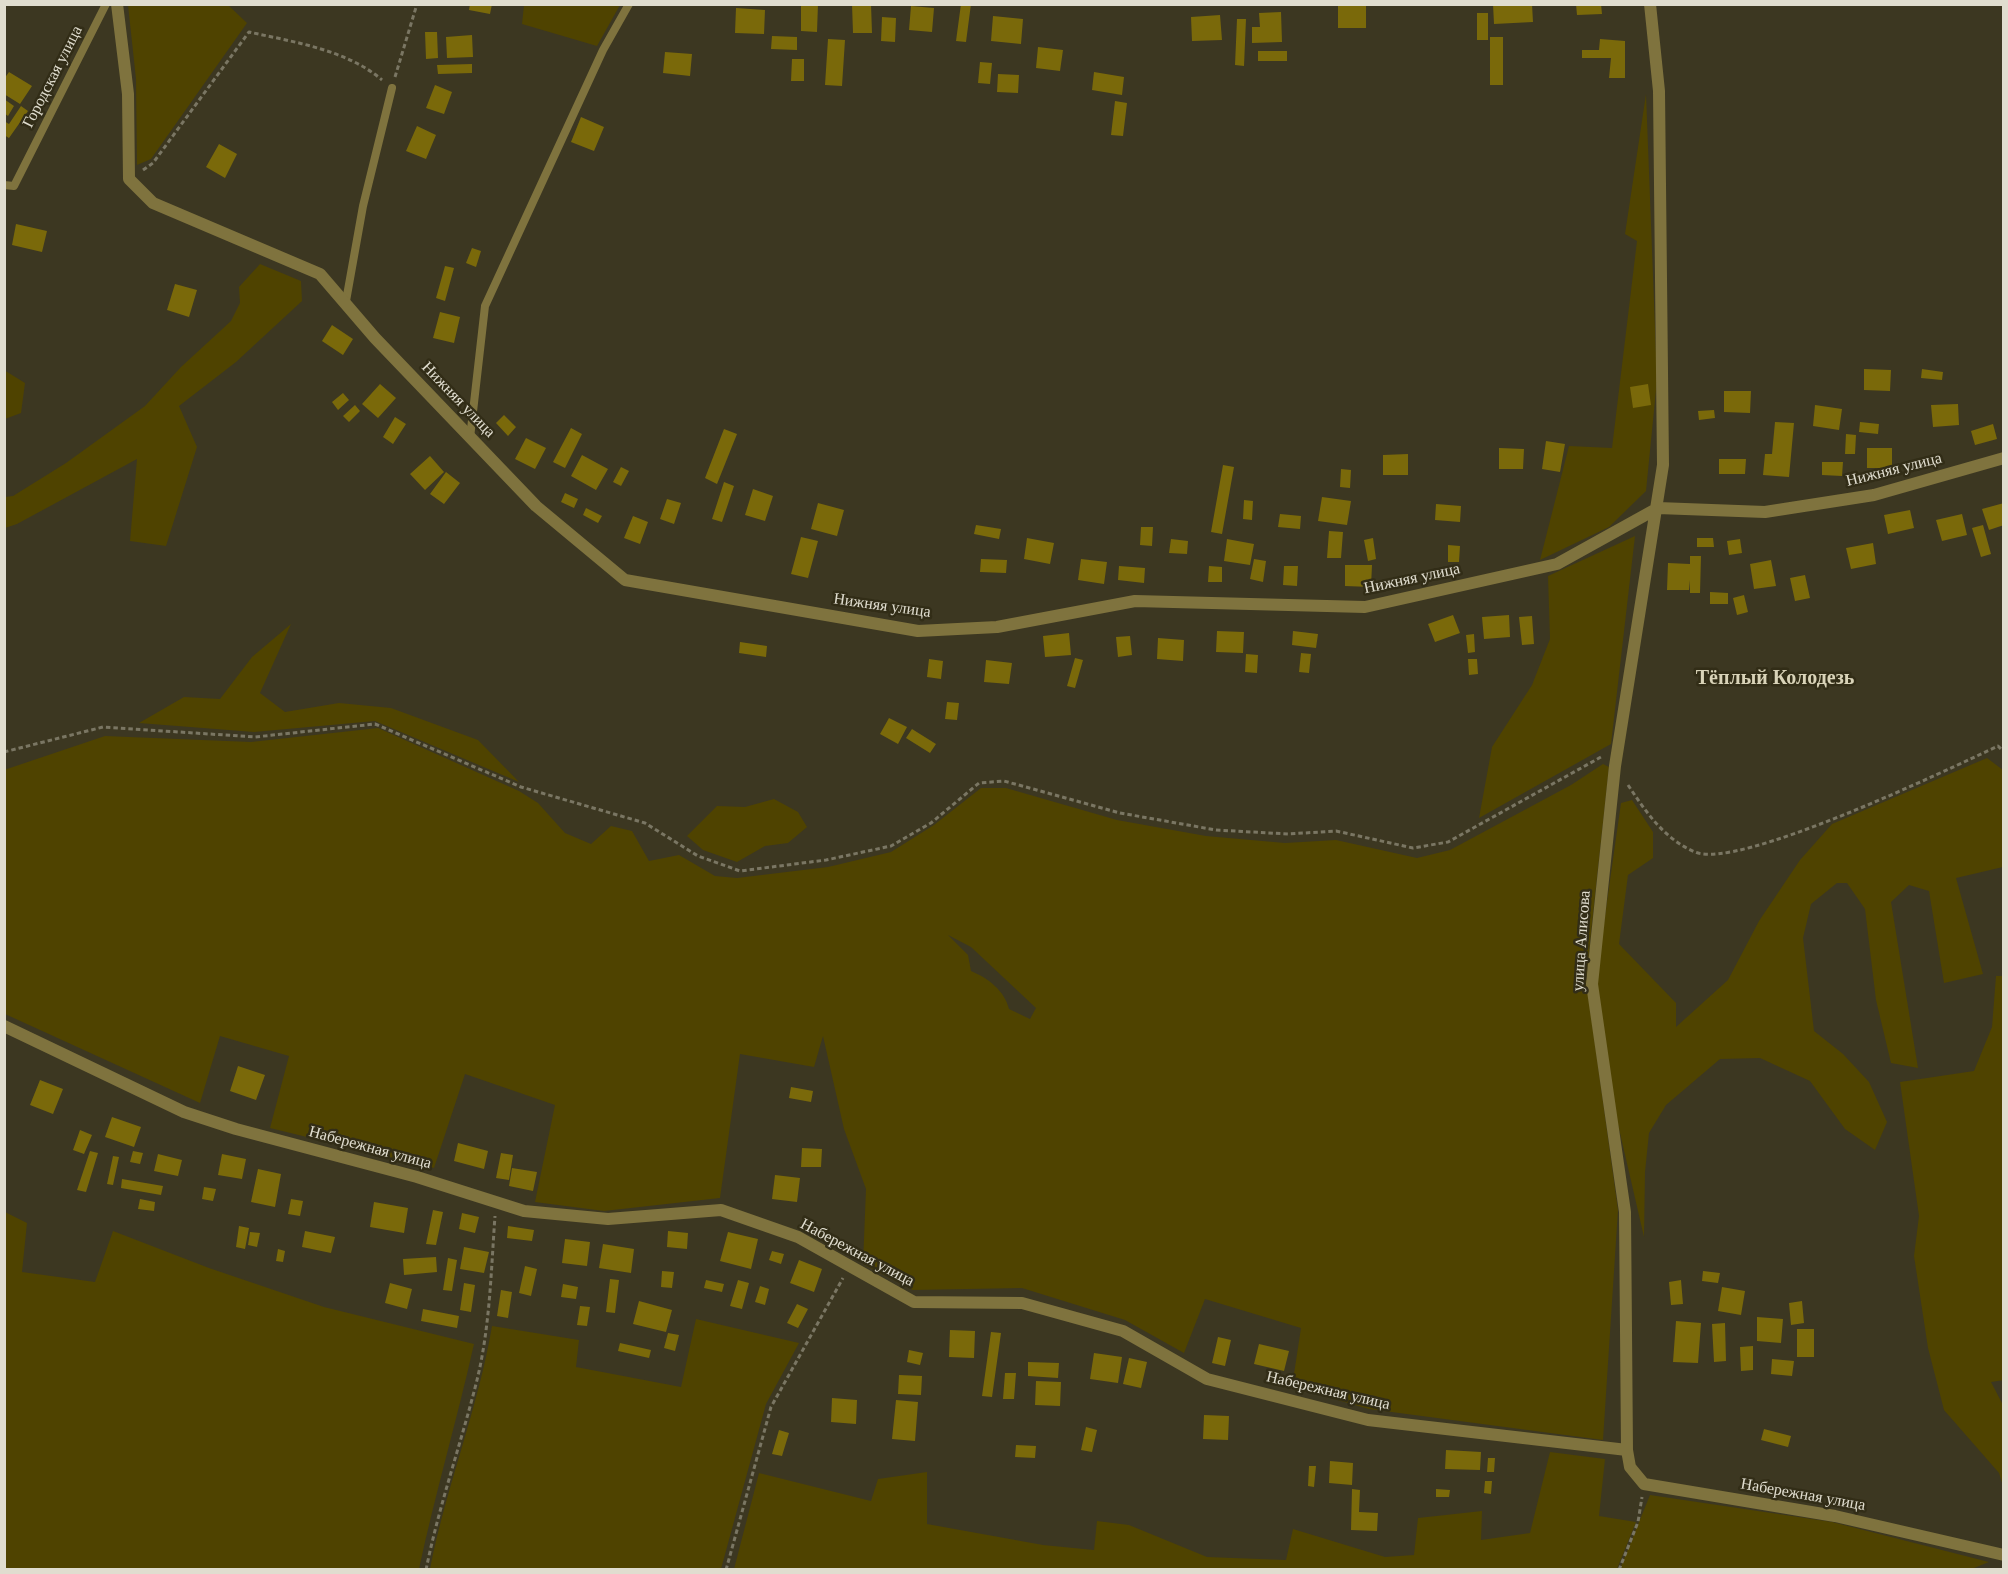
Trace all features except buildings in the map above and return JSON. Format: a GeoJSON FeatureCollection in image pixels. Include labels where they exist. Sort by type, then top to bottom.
{"type":"FeatureCollection","features":[{"type":"Feature","properties":{"kind":"street"},"geometry":{"type":"LineString","coordinates":[[117,4],[128,94],[129,179]]}},
{"type":"Feature","properties":{"kind":"street","name":"улица Алисова"},"geometry":{"type":"LineString","coordinates":[[1627,1450],[1625,1212],[1592,984],[1618,747],[1658,508],[1663,465],[1659,90],[1650,4]]}},
{"type":"Feature","properties":{"kind":"street","name":"Нижняя улица"},"geometry":{"type":"LineString","coordinates":[[129,179],[153,203],[320,274],[346,301],[375,338],[537,506],[625,580],[918,631],[997,627],[1135,601],[1365,607],[1557,564],[1658,508],[1765,512],[1874,495],[2004,458]]}},
{"type":"Feature","properties":{"kind":"street","name":"Набережная улица"},"geometry":{"type":"LineString","coordinates":[[4,1026],[184,1112],[236,1129],[417,1177],[524,1211],[608,1219],[721,1210],[798,1237],[914,1302],[1022,1303],[1123,1331],[1207,1379],[1368,1420],[1627,1450]]}},
{"type":"Feature","properties":{"kind":"street"},"geometry":{"type":"LineString","coordinates":[[1627,1450],[1630,1467],[1644,1484]]}},
{"type":"Feature","properties":{"kind":"street","name":"Набережная улица"},"geometry":{"type":"LineString","coordinates":[[1644,1484],[1835,1516],[2004,1555]]}},
{"type":"Feature","properties":{"kind":"lane","name":"Городская улица"},"geometry":{"type":"LineString","coordinates":[[4,184],[14,186],[106,4]]}},
{"type":"Feature","properties":{"kind":"lane"},"geometry":{"type":"LineString","coordinates":[[470,438],[485,306],[603,50],[629,4]]}},
{"type":"Feature","properties":{"kind":"lane"},"geometry":{"type":"LineString","coordinates":[[346,301],[363,206],[392,88]]}},
{"type":"Feature","properties":{"kind":"path"},"geometry":{"type":"LineString","coordinates":[[129,179],[153,163],[249,33],[305,44],[368,68],[392,88],[417,4]]}},
{"type":"Feature","properties":{"kind":"path"},"geometry":{"type":"LineString","coordinates":[[4,752],[103,727],[255,737],[375,724],[521,788],[645,823],[698,856],[740,871],[826,861],[891,846],[931,823],[980,783],[1004,781],[1120,813],[1216,830],[1288,834],[1336,831],[1413,848],[1448,842],[1618,747]]}},
{"type":"Feature","properties":{"kind":"path"},"geometry":{"type":"LineString","coordinates":[[1616,766],[1656,826],[1696,853],[1743,851],[1861,809],[1998,746],[2004,752]]}},
{"type":"Feature","properties":{"kind":"path"},"geometry":{"type":"LineString","coordinates":[[426,1569],[436,1517],[477,1378],[487,1323],[496,1203]]}},
{"type":"Feature","properties":{"kind":"path"},"geometry":{"type":"LineString","coordinates":[[726,1569],[771,1407],[850,1266]]}},
{"type":"Feature","properties":{"kind":"path"},"geometry":{"type":"LineString","coordinates":[[1619,1569],[1638,1522],[1644,1484]]}},
{"type":"Feature","properties":{"kind":"shaded area"},"geometry":{"type":"Polygon","coordinates":[[[524,4],[620,5],[597,46],[522,24],[524,4]]]}},
{"type":"Feature","properties":{"kind":"shaded area"},"geometry":{"type":"Polygon","coordinates":[[[128,5],[228,5],[247,23],[151,159],[137,165],[136,79],[128,5]]]}},
{"type":"Feature","properties":{"kind":"shaded area"},"geometry":{"type":"Polygon","coordinates":[[[1646,94],[1657,380],[1646,491],[1609,527],[1540,560],[1569,446],[1612,448],[1637,241],[1625,234],[1646,94]]]}},
{"type":"Feature","properties":{"kind":"shaded area"},"geometry":{"type":"Polygon","coordinates":[[[260,264],[301,281],[302,301],[236,362],[179,406],[197,447],[166,546],[130,541],[137,459],[17,524],[5,528],[5,497],[13,496],[66,463],[145,406],[181,367],[231,321],[240,303],[239,287],[260,264]]]}},
{"type":"Feature","properties":{"kind":"shaded area"},"geometry":{"type":"Polygon","coordinates":[[[4,370],[25,383],[21,413],[5,419],[4,370]]]}},
{"type":"Feature","properties":{"kind":"shaded area"},"geometry":{"type":"Polygon","coordinates":[[[1635,536],[1611,744],[1479,818],[1492,747],[1532,685],[1550,639],[1548,576],[1635,536]]]}},
{"type":"Feature","properties":{"kind":"shaded area"},"geometry":{"type":"Polygon","coordinates":[[[291,624],[260,693],[285,712],[339,703],[391,708],[478,740],[519,782],[375,721],[254,732],[139,723],[184,697],[220,699],[252,657],[291,624]]]}},
{"type":"Feature","properties":{"kind":"shaded area"},"geometry":{"type":"Polygon","coordinates":[[[378,728],[519,791],[538,803],[565,833],[591,844],[611,826],[632,831],[649,861],[679,855],[715,876],[737,878],[828,867],[891,852],[934,825],[981,788],[1006,788],[1117,820],[1206,836],[1285,843],[1336,840],[1417,858],[1450,850],[1571,785],[1603,764],[1609,767],[1586,979],[1618,1210],[1603,1440],[1369,1409],[1292,1387],[1301,1328],[1205,1299],[1184,1353],[1125,1320],[1022,1288],[913,1290],[863,1264],[866,1189],[844,1129],[823,1036],[814,1067],[740,1054],[720,1198],[604,1211],[535,1202],[555,1105],[465,1074],[434,1168],[270,1128],[289,1056],[220,1036],[200,1103],[5,1014],[4,770],[105,736],[251,742],[378,728]],[[948,935],[968,955],[971,971],[984,977],[1000,991],[1009,1009],[1030,1019],[1036,1008],[971,947],[948,935]]]}},
{"type":"Feature","properties":{"kind":"shaded area"},"geometry":{"type":"Polygon","coordinates":[[[1987,758],[2003,770],[2003,867],[1956,878],[1983,974],[1944,983],[1929,891],[1909,885],[1891,902],[1918,1068],[1891,1063],[1876,1000],[1865,909],[1847,883],[1837,883],[1811,904],[1803,938],[1814,1031],[1843,1054],[1869,1082],[1887,1122],[1875,1150],[1845,1129],[1810,1081],[1760,1058],[1720,1059],[1666,1105],[1649,1133],[1645,1172],[1644,1237],[1617,1120],[1596,979],[1621,803],[1632,800],[1653,832],[1653,858],[1628,875],[1619,944],[1676,1003],[1676,1027],[1728,980],[1759,921],[1800,860],[1832,824],[1987,758]]]}},
{"type":"Feature","properties":{"kind":"shaded area"},"geometry":{"type":"Polygon","coordinates":[[[774,799],[798,812],[807,827],[788,843],[765,846],[737,862],[703,850],[687,836],[717,806],[745,807],[774,799]]]}},
{"type":"Feature","properties":{"kind":"shaded area"},"geometry":{"type":"Polygon","coordinates":[[[1996,976],[2004,976],[2004,1380],[1991,1382],[2003,1405],[2003,1486],[1999,1473],[1944,1410],[1928,1348],[1914,1256],[1919,1216],[1900,1082],[1974,1071],[1992,1027],[1996,976]]]}},
{"type":"Feature","properties":{"kind":"shaded area"},"geometry":{"type":"Polygon","coordinates":[[[5,1212],[27,1223],[22,1272],[95,1282],[113,1231],[209,1268],[324,1307],[474,1344],[419,1569],[5,1569],[5,1212]]]}},
{"type":"Feature","properties":{"kind":"shaded area"},"geometry":{"type":"Polygon","coordinates":[[[696,1319],[799,1343],[766,1404],[721,1569],[430,1569],[444,1508],[479,1387],[492,1326],[579,1340],[576,1367],[681,1387],[696,1319]]]}},
{"type":"Feature","properties":{"kind":"shaded area"},"geometry":{"type":"Polygon","coordinates":[[[1550,1452],[1605,1459],[1599,1516],[1636,1522],[1617,1569],[734,1569],[759,1473],[871,1501],[878,1479],[927,1472],[927,1524],[1043,1545],[1094,1550],[1097,1521],[1129,1525],[1207,1557],[1286,1560],[1293,1529],[1385,1557],[1414,1555],[1418,1518],[1482,1511],[1481,1540],[1530,1533],[1550,1452]]]}},
{"type":"Feature","properties":{"kind":"shaded area"},"geometry":{"type":"Polygon","coordinates":[[[1650,1495],[1832,1522],[1989,1562],[1969,1570],[1620,1569],[1650,1495]]]}},
{"type":"Feature","properties":{"kind":"district","name":"Тёплый Колодезь"},"geometry":{"type":"Point","coordinates":[1775,679]}}]}
